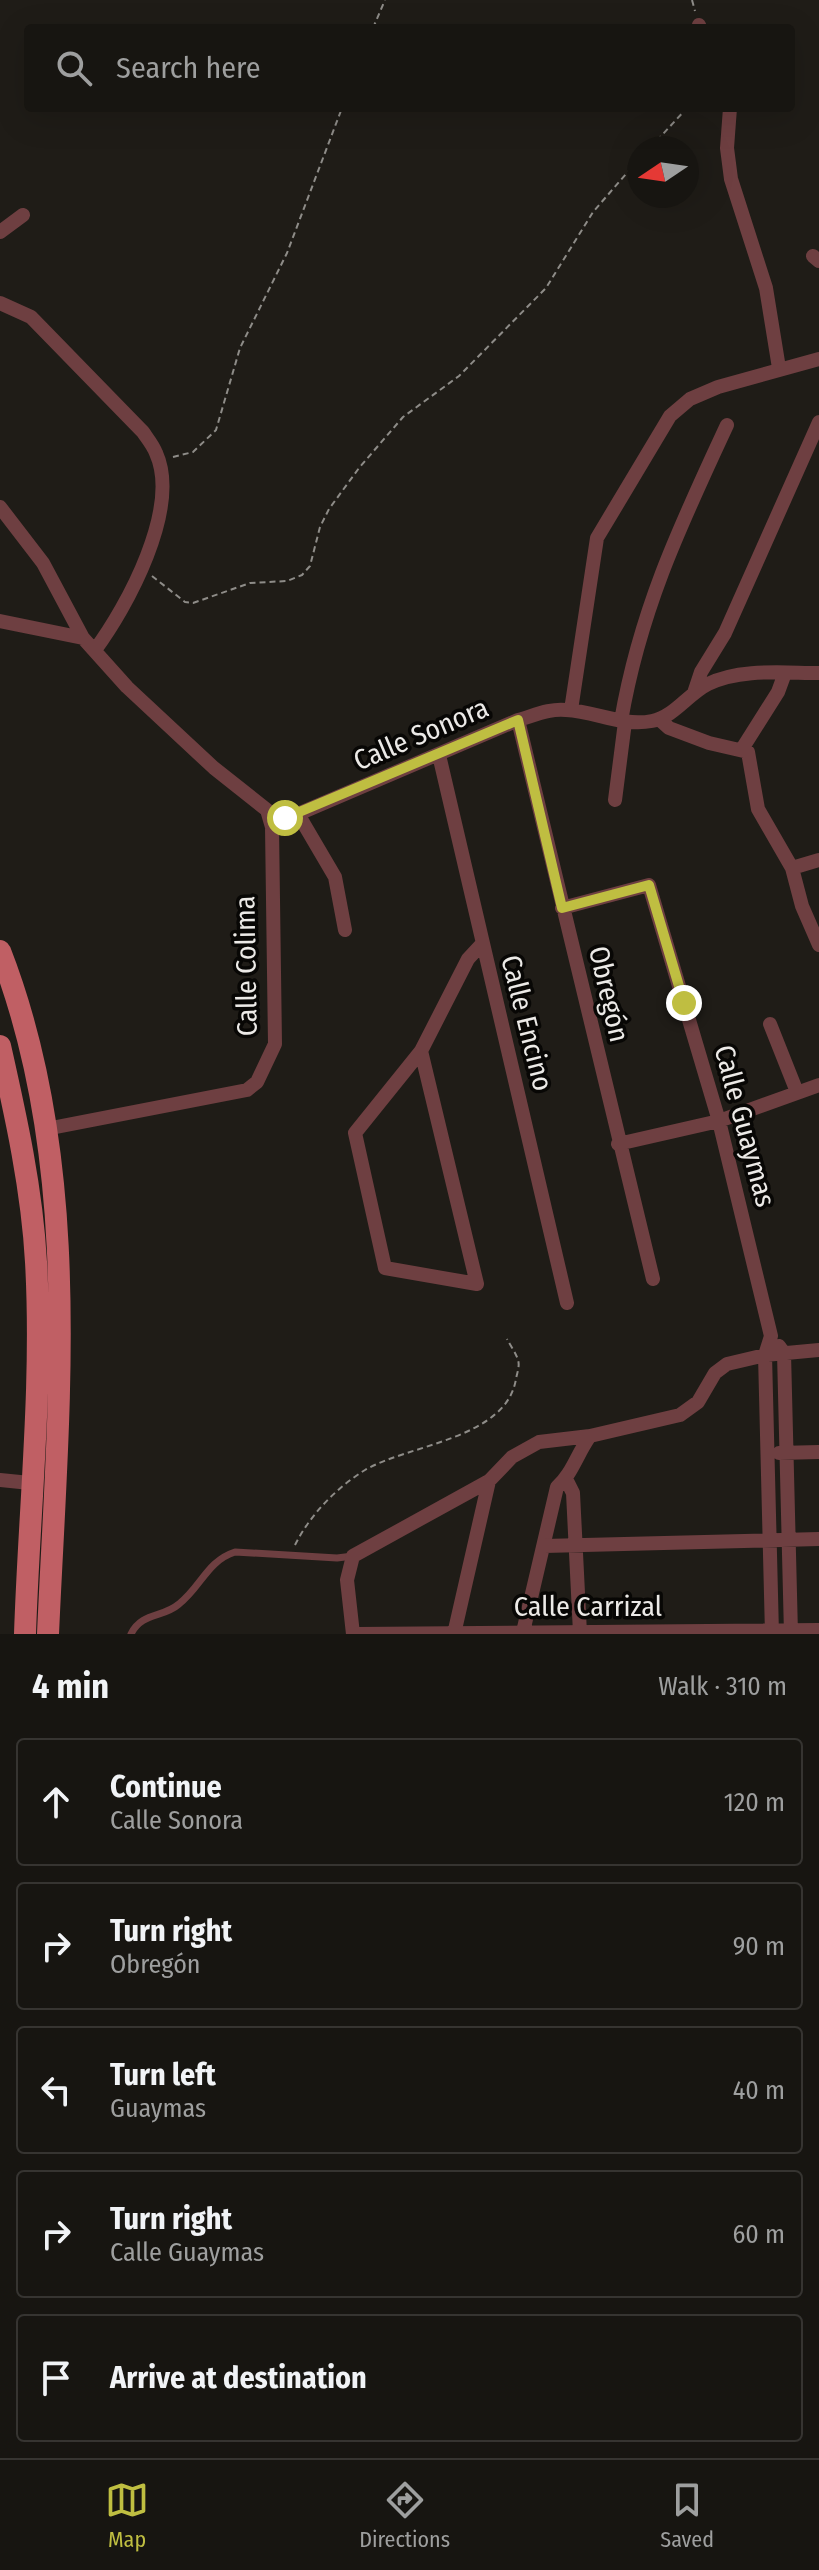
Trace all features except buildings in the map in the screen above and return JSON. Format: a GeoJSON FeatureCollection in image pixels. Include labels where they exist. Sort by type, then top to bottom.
{"type":"FeatureCollection","features":[{"type":"Feature","properties":{"kind":"main road"},"geometry":{"type":"LineString","coordinates":[[0,951],[31,1050],[46,1129],[61,1285],[48,1634]]}},
{"type":"Feature","properties":{"kind":"main road"},"geometry":{"type":"LineString","coordinates":[[0,1046],[3,1072],[24,1159],[36,1262],[36,1395],[25,1634]]}},
{"type":"Feature","properties":{"kind":"street"},"geometry":{"type":"LineString","coordinates":[[730,112],[727,148],[731,179],[766,288],[779,368]]}},
{"type":"Feature","properties":{"kind":"street"},"geometry":{"type":"LineString","coordinates":[[0,232],[23,215]]}},
{"type":"Feature","properties":{"kind":"street"},"geometry":{"type":"LineString","coordinates":[[0,303],[31,317],[143,432],[156,453],[161,492],[152,548],[117,621],[95,650]]}},
{"type":"Feature","properties":{"kind":"street"},"geometry":{"type":"LineString","coordinates":[[571,710],[597,538],[670,416],[690,399],[779,368],[819,359]]}},
{"type":"Feature","properties":{"kind":"street"},"geometry":{"type":"LineString","coordinates":[[694,693],[701,672],[725,633],[819,422]]}},
{"type":"Feature","properties":{"kind":"street"},"geometry":{"type":"LineString","coordinates":[[615,800],[631,664],[646,612],[665,559],[727,425]]}},
{"type":"Feature","properties":{"kind":"street"},"geometry":{"type":"LineString","coordinates":[[0,507],[43,563],[83,638],[127,687],[214,768],[267,810],[271,820]]}},
{"type":"Feature","properties":{"kind":"street"},"geometry":{"type":"LineString","coordinates":[[0,621],[83,638]]}},
{"type":"Feature","properties":{"kind":"street"},"geometry":{"type":"LineString","coordinates":[[785,673],[778,692],[745,750],[758,809],[792,868],[802,906],[819,945]]}},
{"type":"Feature","properties":{"kind":"street"},"geometry":{"type":"LineString","coordinates":[[745,750],[709,743],[669,728],[659,719],[694,693],[722,679],[819,673]]}},
{"type":"Feature","properties":{"kind":"street","name":"Calle Sonora"},"geometry":{"type":"LineString","coordinates":[[271,820],[298,814],[518,720],[548,711],[571,710],[623,722],[659,719]]}},
{"type":"Feature","properties":{"kind":"street","name":"Obregón"},"geometry":{"type":"LineString","coordinates":[[518,720],[653,1279]]}},
{"type":"Feature","properties":{"kind":"street","name":"Calle Encino"},"geometry":{"type":"LineString","coordinates":[[439,755],[567,1303]]}},
{"type":"Feature","properties":{"kind":"street"},"geometry":{"type":"LineString","coordinates":[[298,814],[335,877],[345,930]]}},
{"type":"Feature","properties":{"kind":"street","name":"Calle Colima"},"geometry":{"type":"LineString","coordinates":[[46,1129],[247,1090],[257,1082],[275,1044],[271,820]]}},
{"type":"Feature","properties":{"kind":"street"},"geometry":{"type":"LineString","coordinates":[[792,868],[819,860]]}},
{"type":"Feature","properties":{"kind":"street","name":"Calle Guaymas"},"geometry":{"type":"LineString","coordinates":[[562,908],[649,885],[719,1121],[771,1336],[784,1353]]}},
{"type":"Feature","properties":{"kind":"street"},"geometry":{"type":"LineString","coordinates":[[421,1051],[477,1284],[385,1268],[355,1133],[421,1051],[468,959],[481,945]]}},
{"type":"Feature","properties":{"kind":"street"},"geometry":{"type":"LineString","coordinates":[[770,1024],[797,1092]]}},
{"type":"Feature","properties":{"kind":"street"},"geometry":{"type":"LineString","coordinates":[[618,1144],[719,1121],[819,1085]]}},
{"type":"Feature","properties":{"kind":"street"},"geometry":{"type":"LineString","coordinates":[[771,1336],[765,1355],[770,1454],[772,1632]]}},
{"type":"Feature","properties":{"kind":"street"},"geometry":{"type":"LineString","coordinates":[[355,1634],[347,1580],[353,1556],[489,1481],[512,1457],[539,1442],[590,1436],[680,1415],[698,1402],[715,1373],[727,1364],[765,1355],[819,1350]]}},
{"type":"Feature","properties":{"kind":"street"},"geometry":{"type":"LineString","coordinates":[[784,1353],[789,1452],[791,1632]]}},
{"type":"Feature","properties":{"kind":"street"},"geometry":{"type":"LineString","coordinates":[[523,1632],[557,1487],[567,1481],[576,1456],[590,1436]]}},
{"type":"Feature","properties":{"kind":"street"},"geometry":{"type":"LineString","coordinates":[[770,1454],[819,1452]]}},
{"type":"Feature","properties":{"kind":"street"},"geometry":{"type":"LineString","coordinates":[[0,1480],[30,1483]]}},
{"type":"Feature","properties":{"kind":"street"},"geometry":{"type":"LineString","coordinates":[[454,1634],[489,1481]]}},
{"type":"Feature","properties":{"kind":"street"},"geometry":{"type":"LineString","coordinates":[[567,1481],[573,1493],[580,1633]]}},
{"type":"Feature","properties":{"kind":"street"},"geometry":{"type":"LineString","coordinates":[[544,1546],[819,1539]]}},
{"type":"Feature","properties":{"kind":"street","name":"Calle Carrizal"},"geometry":{"type":"LineString","coordinates":[[355,1634],[819,1630]]}},
{"type":"Feature","properties":{"kind":"lane"},"geometry":{"type":"LineString","coordinates":[[131,1634],[150,1615],[179,1605],[220,1557],[235,1552],[258,1556],[353,1556]]}},
{"type":"Feature","properties":{"kind":"path"},"geometry":{"type":"LineString","coordinates":[[375,24],[385,0]]}},
{"type":"Feature","properties":{"kind":"path"},"geometry":{"type":"LineString","coordinates":[[156,453],[173,457],[193,452],[216,430],[240,348],[287,253],[340,112]]}},
{"type":"Feature","properties":{"kind":"path"},"geometry":{"type":"LineString","coordinates":[[661,136],[683,112]]}},
{"type":"Feature","properties":{"kind":"path"},"geometry":{"type":"LineString","coordinates":[[142,567],[185,602],[250,583],[287,581],[302,575],[310,566],[320,527],[329,509],[359,468],[403,417],[459,376],[546,288],[593,212],[627,173]]}},
{"type":"Feature","properties":{"kind":"path"},"geometry":{"type":"LineString","coordinates":[[290,1554],[305,1525],[327,1500],[366,1470],[499,1414],[515,1388],[519,1362],[507,1339]]}},
{"type":"Feature","properties":{"kind":"route"},"geometry":{"type":"LineString","coordinates":[[285,818],[518,720],[562,908],[649,885],[684,1003]]}}]}
